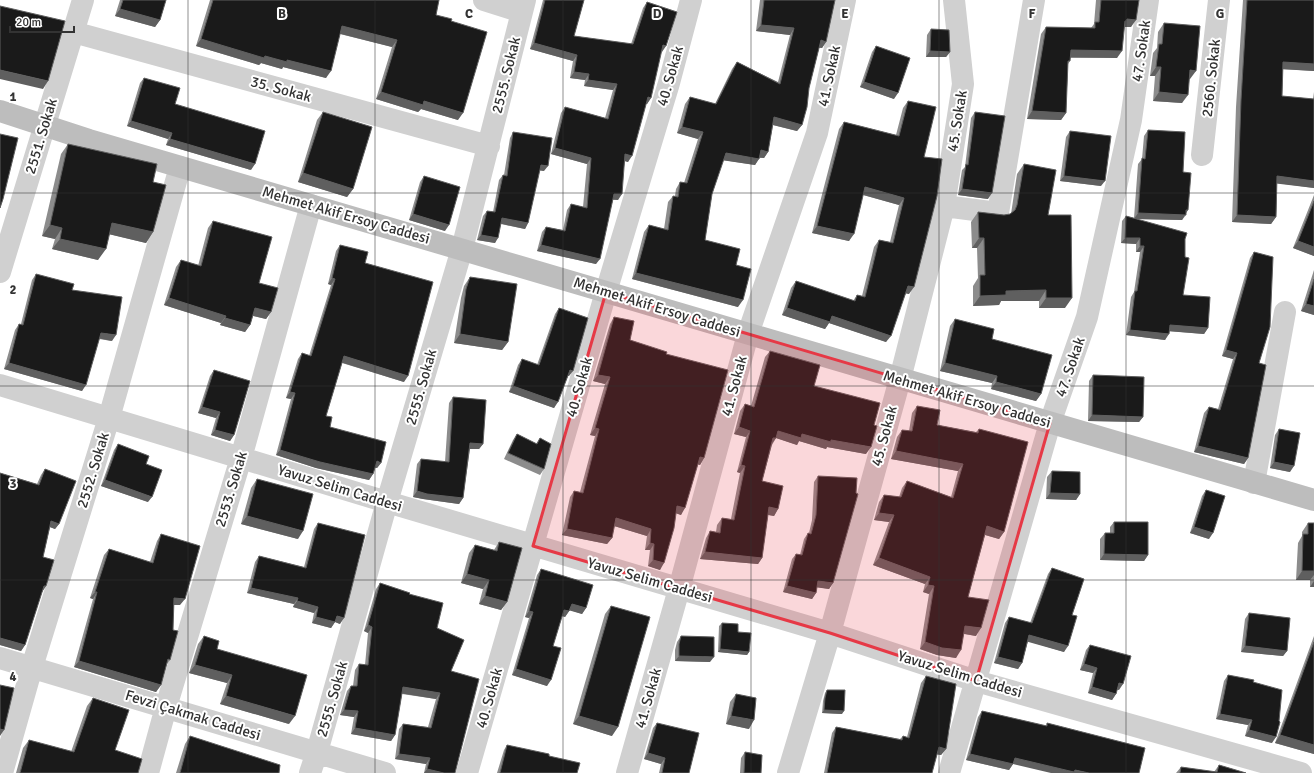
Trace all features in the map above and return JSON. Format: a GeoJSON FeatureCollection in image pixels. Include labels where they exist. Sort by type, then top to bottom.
{"type":"FeatureCollection","features":[{"type":"Feature","properties":{"kind":"street","name":"2551. Sokak"},"geometry":{"type":"LineString","coordinates":[[0,272],[83,0]]}},
{"type":"Feature","properties":{"kind":"street"},"geometry":{"type":"LineString","coordinates":[[484,0],[523,6]]}},
{"type":"Feature","properties":{"kind":"street","name":"40. Sokak"},"geometry":{"type":"LineString","coordinates":[[467,773],[606,292],[669,83],[691,0]]}},
{"type":"Feature","properties":{"kind":"street","name":"41. Sokak"},"geometry":{"type":"LineString","coordinates":[[627,773],[679,589],[748,334],[818,133],[845,0]]}},
{"type":"Feature","properties":{"kind":"street","name":"45. Sokak"},"geometry":{"type":"LineString","coordinates":[[788,773],[830,633],[900,379],[944,206],[963,84],[954,0]]}},
{"type":"Feature","properties":{"kind":"street"},"geometry":{"type":"LineString","coordinates":[[944,206],[998,213],[1034,0]]}},
{"type":"Feature","properties":{"kind":"street","name":"47. Sokak"},"geometry":{"type":"LineString","coordinates":[[949,773],[1050,423],[1088,309],[1131,120],[1148,0]]}},
{"type":"Feature","properties":{"kind":"street","name":"2560. Sokak"},"geometry":{"type":"LineString","coordinates":[[1202,155],[1219,0]]}},
{"type":"Feature","properties":{"kind":"street","name":"2555. Sokak"},"geometry":{"type":"LineString","coordinates":[[310,773],[387,502],[462,249],[523,6]]}},
{"type":"Feature","properties":{"kind":"street","name":"35. Sokak"},"geometry":{"type":"LineString","coordinates":[[73,32],[489,146]]}},
{"type":"Feature","properties":{"kind":"street","name":"Mehmet Akif Ersoy Caddesi"},"geometry":{"type":"LineString","coordinates":[[0,111],[311,205],[1314,500]]}},
{"type":"Feature","properties":{"kind":"street","name":"2552. Sokak"},"geometry":{"type":"LineString","coordinates":[[2,773],[32,667],[109,418],[180,166]]}},
{"type":"Feature","properties":{"kind":"street","name":"2553. Sokak"},"geometry":{"type":"LineString","coordinates":[[148,773],[166,707],[240,458],[311,205]]}},
{"type":"Feature","properties":{"kind":"street"},"geometry":{"type":"LineString","coordinates":[[1254,483],[1285,312]]}},
{"type":"Feature","properties":{"kind":"street","name":"Yavuz Selim Caddesi"},"geometry":{"type":"LineString","coordinates":[[0,385],[533,546],[830,633],[976,681],[1301,773]]}},
{"type":"Feature","properties":{"kind":"street","name":"Fevzi Çakmak Caddesi"},"geometry":{"type":"LineString","coordinates":[[0,658],[385,773]]}},
{"type":"Feature","properties":{"kind":"highlighted area"},"geometry":{"type":"Polygon","coordinates":[[[606,292],[1050,423],[976,681],[830,633],[533,546],[606,292]]]}},
{"type":"Feature","properties":{"kind":"building"},"geometry":{"type":"Polygon","coordinates":[[[123,0],[166,0],[160,20],[120,9],[123,0]]]}},
{"type":"Feature","properties":{"kind":"building"},"geometry":{"type":"Polygon","coordinates":[[[213,0],[439,0],[436,15],[452,19],[451,21],[487,32],[463,113],[424,101],[423,105],[381,92],[397,40],[342,26],[331,71],[287,60],[287,62],[265,56],[264,58],[201,39],[213,0]]]}},
{"type":"Feature","properties":{"kind":"building"},"geometry":{"type":"Polygon","coordinates":[[[545,0],[584,0],[574,36],[633,44],[647,2],[677,12],[666,46],[663,45],[651,98],[648,97],[632,156],[625,154],[622,194],[614,194],[600,259],[541,245],[546,227],[565,231],[571,204],[587,208],[591,158],[555,148],[565,107],[608,119],[617,84],[588,80],[589,74],[574,72],[577,55],[534,43],[545,0]]]}},
{"type":"Feature","properties":{"kind":"building"},"geometry":{"type":"Polygon","coordinates":[[[764,0],[835,0],[826,42],[821,40],[809,88],[807,107],[802,125],[774,117],[768,152],[761,150],[759,159],[726,153],[712,194],[705,240],[740,249],[736,265],[751,269],[743,300],[636,273],[649,225],[668,230],[673,196],[678,197],[680,182],[687,183],[703,132],[682,127],[690,97],[716,104],[737,62],[780,84],[794,28],[761,25],[764,0]]]}},
{"type":"Feature","properties":{"kind":"building"},"geometry":{"type":"Polygon","coordinates":[[[1101,0],[1139,0],[1136,20],[1127,19],[1125,21],[1122,51],[1071,50],[1070,61],[1068,61],[1066,113],[1032,111],[1046,27],[1095,28],[1095,22],[1099,22],[1101,0]]]}},
{"type":"Feature","properties":{"kind":"building"},"geometry":{"type":"Polygon","coordinates":[[[1247,0],[1314,0],[1314,64],[1283,62],[1282,96],[1314,99],[1314,181],[1277,176],[1276,217],[1237,215],[1241,100],[1247,0]]]}},
{"type":"Feature","properties":{"kind":"building"},"geometry":{"type":"Polygon","coordinates":[[[0,6],[65,21],[48,81],[0,70],[0,6]]]}},
{"type":"Feature","properties":{"kind":"building"},"geometry":{"type":"Polygon","coordinates":[[[1164,23],[1200,26],[1196,71],[1190,70],[1188,95],[1159,92],[1161,67],[1156,67],[1159,44],[1162,44],[1164,23]]]}},
{"type":"Feature","properties":{"kind":"building"},"geometry":{"type":"Polygon","coordinates":[[[931,29],[949,30],[950,52],[930,51],[931,29]]]}},
{"type":"Feature","properties":{"kind":"building"},"geometry":{"type":"Polygon","coordinates":[[[876,46],[910,58],[898,93],[864,82],[876,46]]]}},
{"type":"Feature","properties":{"kind":"building"},"geometry":{"type":"Polygon","coordinates":[[[144,78],[180,88],[175,104],[265,131],[255,164],[170,139],[172,133],[131,121],[144,78]]]}},
{"type":"Feature","properties":{"kind":"building"},"geometry":{"type":"Polygon","coordinates":[[[908,101],[936,107],[924,157],[942,159],[937,196],[914,287],[908,286],[891,336],[832,316],[830,322],[787,308],[796,281],[855,301],[857,295],[865,297],[879,240],[893,243],[904,198],[865,187],[854,234],[817,226],[844,122],[899,136],[908,101]]]}},
{"type":"Feature","properties":{"kind":"building"},"geometry":{"type":"Polygon","coordinates":[[[323,112],[372,127],[353,189],[303,173],[323,112]]]}},
{"type":"Feature","properties":{"kind":"building"},"geometry":{"type":"Polygon","coordinates":[[[975,112],[1005,116],[992,193],[962,189],[966,164],[968,165],[975,112]]]}},
{"type":"Feature","properties":{"kind":"building"},"geometry":{"type":"Polygon","coordinates":[[[1148,130],[1185,132],[1183,172],[1191,173],[1188,210],[1186,210],[1186,215],[1138,213],[1142,158],[1145,159],[1148,130]]]}},
{"type":"Feature","properties":{"kind":"building"},"geometry":{"type":"Polygon","coordinates":[[[1070,131],[1111,136],[1105,181],[1064,176],[1070,131]]]}},
{"type":"Feature","properties":{"kind":"building"},"geometry":{"type":"Polygon","coordinates":[[[513,132],[552,138],[548,166],[541,165],[528,223],[502,218],[498,238],[481,235],[487,211],[495,212],[503,175],[507,176],[513,132]]]}},
{"type":"Feature","properties":{"kind":"building"},"geometry":{"type":"Polygon","coordinates":[[[0,134],[18,138],[0,208],[0,134]]]}},
{"type":"Feature","properties":{"kind":"building"},"geometry":{"type":"Polygon","coordinates":[[[68,144],[157,164],[153,182],[166,185],[153,232],[112,223],[106,249],[60,239],[62,228],[50,225],[68,144]]]}},
{"type":"Feature","properties":{"kind":"building"},"geometry":{"type":"Polygon","coordinates":[[[1024,164],[1056,170],[1048,215],[1071,215],[1072,298],[1046,298],[1046,290],[1006,291],[1006,295],[980,296],[980,275],[985,275],[984,238],[979,238],[978,212],[1004,215],[1010,214],[1015,210],[1024,164]]]}},
{"type":"Feature","properties":{"kind":"building"},"geometry":{"type":"Polygon","coordinates":[[[424,176],[460,187],[449,225],[413,214],[424,176]]]}},
{"type":"Feature","properties":{"kind":"building"},"geometry":{"type":"Polygon","coordinates":[[[1314,201],[1314,247],[1298,241],[1314,201]]]}},
{"type":"Feature","properties":{"kind":"building"},"geometry":{"type":"Polygon","coordinates":[[[1126,216],[1187,233],[1185,239],[1185,257],[1189,258],[1183,295],[1210,297],[1208,328],[1170,325],[1169,334],[1130,330],[1135,291],[1137,291],[1144,246],[1140,246],[1140,238],[1125,238],[1126,216]]]}},
{"type":"Feature","properties":{"kind":"building"},"geometry":{"type":"Polygon","coordinates":[[[213,221],[272,237],[259,283],[278,288],[271,312],[255,308],[250,325],[225,318],[226,316],[169,298],[181,260],[201,266],[213,221]]]}},
{"type":"Feature","properties":{"kind":"building"},"geometry":{"type":"Polygon","coordinates":[[[340,245],[368,252],[365,263],[433,282],[408,376],[344,356],[326,416],[332,417],[330,427],[386,442],[381,463],[377,461],[373,474],[320,462],[280,450],[295,393],[290,392],[302,353],[311,356],[335,279],[332,278],[340,245]]]}},
{"type":"Feature","properties":{"kind":"building"},"geometry":{"type":"Polygon","coordinates":[[[1254,252],[1273,257],[1270,327],[1259,363],[1266,365],[1248,458],[1198,446],[1209,407],[1220,410],[1237,353],[1226,350],[1254,252]]]}},
{"type":"Feature","properties":{"kind":"building"},"geometry":{"type":"Polygon","coordinates":[[[36,274],[74,284],[72,290],[122,297],[116,335],[101,333],[86,385],[9,363],[19,324],[23,325],[36,274]]]}},
{"type":"Feature","properties":{"kind":"building"},"geometry":{"type":"Polygon","coordinates":[[[470,277],[517,284],[508,342],[460,334],[466,289],[470,277]]]}},
{"type":"Feature","properties":{"kind":"building"},"geometry":{"type":"Polygon","coordinates":[[[1314,279],[1314,306],[1306,304],[1314,279]]]}},
{"type":"Feature","properties":{"kind":"building"},"geometry":{"type":"Polygon","coordinates":[[[559,308],[588,318],[573,371],[570,370],[558,402],[513,386],[522,359],[539,365],[559,308]]]}},
{"type":"Feature","properties":{"kind":"building"},"geometry":{"type":"Polygon","coordinates":[[[614,317],[634,321],[630,340],[667,352],[666,354],[728,370],[704,458],[700,457],[685,508],[677,506],[674,528],[664,563],[653,560],[654,544],[650,543],[651,529],[616,518],[612,538],[567,529],[574,491],[583,493],[599,429],[595,428],[610,377],[598,375],[614,317]]]}},
{"type":"Feature","properties":{"kind":"building"},"geometry":{"type":"Polygon","coordinates":[[[955,319],[994,329],[992,339],[1052,355],[1041,394],[996,382],[997,376],[945,363],[955,319]]]}},
{"type":"Feature","properties":{"kind":"building"},"geometry":{"type":"Polygon","coordinates":[[[770,351],[820,365],[814,386],[880,403],[874,425],[877,426],[871,447],[831,440],[831,442],[802,434],[801,438],[778,431],[776,438],[773,438],[762,481],[783,486],[778,509],[769,507],[762,558],[705,552],[710,531],[720,533],[722,518],[734,520],[745,466],[741,465],[750,431],[739,427],[745,404],[754,407],[770,351]]]}},
{"type":"Feature","properties":{"kind":"building"},"geometry":{"type":"Polygon","coordinates":[[[214,370],[250,381],[234,435],[215,430],[220,412],[202,407],[214,370]]]}},
{"type":"Feature","properties":{"kind":"building"},"geometry":{"type":"Polygon","coordinates":[[[1093,375],[1144,377],[1143,417],[1092,415],[1093,375]]]}},
{"type":"Feature","properties":{"kind":"building"},"geometry":{"type":"Polygon","coordinates":[[[453,397],[486,400],[483,444],[470,443],[463,498],[427,494],[417,491],[421,459],[449,462],[453,397]]]}},
{"type":"Feature","properties":{"kind":"building"},"geometry":{"type":"Polygon","coordinates":[[[917,406],[940,410],[937,425],[978,433],[979,429],[1028,442],[1004,532],[987,526],[968,597],[989,600],[981,628],[965,626],[961,650],[942,648],[925,642],[934,586],[928,585],[930,577],[879,558],[894,515],[879,513],[884,495],[901,497],[907,481],[953,498],[963,464],[896,451],[902,430],[912,431],[917,406]]]}},
{"type":"Feature","properties":{"kind":"building"},"geometry":{"type":"Polygon","coordinates":[[[1279,429],[1300,433],[1294,466],[1274,462],[1279,429]]]}},
{"type":"Feature","properties":{"kind":"building"},"geometry":{"type":"Polygon","coordinates":[[[517,434],[537,444],[540,438],[551,444],[544,469],[508,453],[517,434]]]}},
{"type":"Feature","properties":{"kind":"building"},"geometry":{"type":"Polygon","coordinates":[[[118,444],[149,456],[146,464],[162,470],[152,497],[105,480],[118,444]]]}},
{"type":"Feature","properties":{"kind":"building"},"geometry":{"type":"Polygon","coordinates":[[[45,469],[76,481],[59,524],[51,521],[43,557],[54,560],[25,645],[0,638],[0,473],[39,485],[45,469]]]}},
{"type":"Feature","properties":{"kind":"building"},"geometry":{"type":"Polygon","coordinates":[[[1052,471],[1080,472],[1080,494],[1050,493],[1052,471]]]}},
{"type":"Feature","properties":{"kind":"building"},"geometry":{"type":"Polygon","coordinates":[[[818,476],[857,478],[856,493],[858,494],[833,583],[818,581],[816,593],[787,586],[796,554],[802,555],[808,533],[811,534],[816,515],[818,476]]]}},
{"type":"Feature","properties":{"kind":"building"},"geometry":{"type":"Polygon","coordinates":[[[257,479],[313,494],[303,531],[247,516],[257,479]]]}},
{"type":"Feature","properties":{"kind":"building"},"geometry":{"type":"Polygon","coordinates":[[[1206,490],[1225,496],[1213,533],[1194,527],[1206,490]]]}},
{"type":"Feature","properties":{"kind":"building"},"geometry":{"type":"Polygon","coordinates":[[[1114,522],[1148,522],[1148,555],[1104,554],[1105,533],[1114,533],[1114,522]]]}},
{"type":"Feature","properties":{"kind":"building"},"geometry":{"type":"Polygon","coordinates":[[[318,523],[365,535],[344,618],[337,616],[335,622],[316,617],[318,607],[297,601],[298,598],[251,588],[259,556],[306,568],[318,523]]]}},
{"type":"Feature","properties":{"kind":"building"},"geometry":{"type":"Polygon","coordinates":[[[1308,523],[1314,523],[1314,571],[1302,571],[1303,534],[1308,534],[1308,523]]]}},
{"type":"Feature","properties":{"kind":"building"},"geometry":{"type":"Polygon","coordinates":[[[161,534],[200,546],[185,599],[174,598],[173,630],[178,631],[161,685],[79,661],[97,592],[95,592],[109,549],[153,563],[161,534]]]}},
{"type":"Feature","properties":{"kind":"building"},"geometry":{"type":"Polygon","coordinates":[[[499,542],[522,548],[507,602],[485,596],[489,580],[467,574],[475,545],[497,551],[499,542]]]}},
{"type":"Feature","properties":{"kind":"building"},"geometry":{"type":"Polygon","coordinates":[[[1052,568],[1084,579],[1072,615],[1077,616],[1068,646],[1029,635],[1022,663],[998,657],[1009,617],[1032,623],[1052,568]]]}},
{"type":"Feature","properties":{"kind":"building"},"geometry":{"type":"Polygon","coordinates":[[[541,569],[593,585],[586,608],[572,604],[569,611],[564,610],[553,646],[561,648],[551,680],[516,669],[533,612],[529,611],[541,569]]]}},
{"type":"Feature","properties":{"kind":"building"},"geometry":{"type":"Polygon","coordinates":[[[380,583],[410,593],[409,594],[443,603],[437,628],[464,640],[451,671],[479,679],[455,773],[444,773],[427,769],[430,758],[399,754],[403,724],[431,728],[440,693],[403,687],[395,735],[355,728],[358,711],[344,710],[351,686],[357,686],[359,664],[368,665],[372,627],[368,625],[380,583]]]}},
{"type":"Feature","properties":{"kind":"building"},"geometry":{"type":"Polygon","coordinates":[[[611,606],[650,617],[618,727],[579,716],[611,606]]]}},
{"type":"Feature","properties":{"kind":"building"},"geometry":{"type":"Polygon","coordinates":[[[1249,613],[1290,618],[1287,651],[1245,646],[1249,613]]]}},
{"type":"Feature","properties":{"kind":"building"},"geometry":{"type":"Polygon","coordinates":[[[722,623],[738,624],[738,632],[751,633],[749,652],[720,649],[722,623]]]}},
{"type":"Feature","properties":{"kind":"building"},"geometry":{"type":"Polygon","coordinates":[[[204,636],[219,641],[217,649],[307,675],[295,716],[226,696],[232,675],[195,665],[204,636]]]}},
{"type":"Feature","properties":{"kind":"building"},"geometry":{"type":"Polygon","coordinates":[[[681,636],[714,637],[714,657],[679,656],[681,636]]]}},
{"type":"Feature","properties":{"kind":"building"},"geometry":{"type":"Polygon","coordinates":[[[1314,642],[1314,745],[1280,735],[1314,642]]]}},
{"type":"Feature","properties":{"kind":"building"},"geometry":{"type":"Polygon","coordinates":[[[1090,645],[1131,656],[1123,684],[1119,683],[1116,694],[1092,687],[1097,668],[1084,664],[1090,645]]]}},
{"type":"Feature","properties":{"kind":"building"},"geometry":{"type":"Polygon","coordinates":[[[1228,675],[1254,680],[1253,682],[1282,690],[1280,722],[1276,737],[1249,730],[1252,720],[1220,714],[1228,675]]]}},
{"type":"Feature","properties":{"kind":"building"},"geometry":{"type":"Polygon","coordinates":[[[926,676],[956,684],[946,749],[939,747],[932,773],[827,773],[836,727],[902,740],[903,736],[909,738],[926,676]]]}},
{"type":"Feature","properties":{"kind":"building"},"geometry":{"type":"Polygon","coordinates":[[[0,685],[14,688],[4,730],[0,729],[0,685]]]}},
{"type":"Feature","properties":{"kind":"building"},"geometry":{"type":"Polygon","coordinates":[[[827,690],[845,690],[844,711],[824,710],[827,690]]]}},
{"type":"Feature","properties":{"kind":"building"},"geometry":{"type":"Polygon","coordinates":[[[736,694],[756,698],[754,720],[731,716],[736,694]]]}},
{"type":"Feature","properties":{"kind":"building"},"geometry":{"type":"Polygon","coordinates":[[[93,698],[129,710],[115,750],[142,759],[138,773],[20,773],[29,740],[74,752],[93,698]]]}},
{"type":"Feature","properties":{"kind":"building"},"geometry":{"type":"Polygon","coordinates":[[[982,711],[1047,726],[1047,723],[1145,748],[1139,773],[1089,773],[1075,770],[1074,772],[1015,758],[1013,764],[970,754],[982,711]]]}},
{"type":"Feature","properties":{"kind":"building"},"geometry":{"type":"Polygon","coordinates":[[[657,723],[699,733],[689,773],[662,773],[665,758],[648,753],[657,723]]]}},
{"type":"Feature","properties":{"kind":"building"},"geometry":{"type":"Polygon","coordinates":[[[190,736],[280,765],[279,773],[180,773],[190,736]]]}},
{"type":"Feature","properties":{"kind":"building"},"geometry":{"type":"Polygon","coordinates":[[[507,745],[549,754],[549,756],[580,763],[577,773],[500,773],[507,745]]]}},
{"type":"Feature","properties":{"kind":"building"},"geometry":{"type":"Polygon","coordinates":[[[745,752],[762,755],[761,773],[744,773],[745,752]]]}},
{"type":"Feature","properties":{"kind":"building"},"geometry":{"type":"Polygon","coordinates":[[[1219,765],[1246,773],[1180,773],[1181,767],[1217,772],[1219,765]]]}}]}
